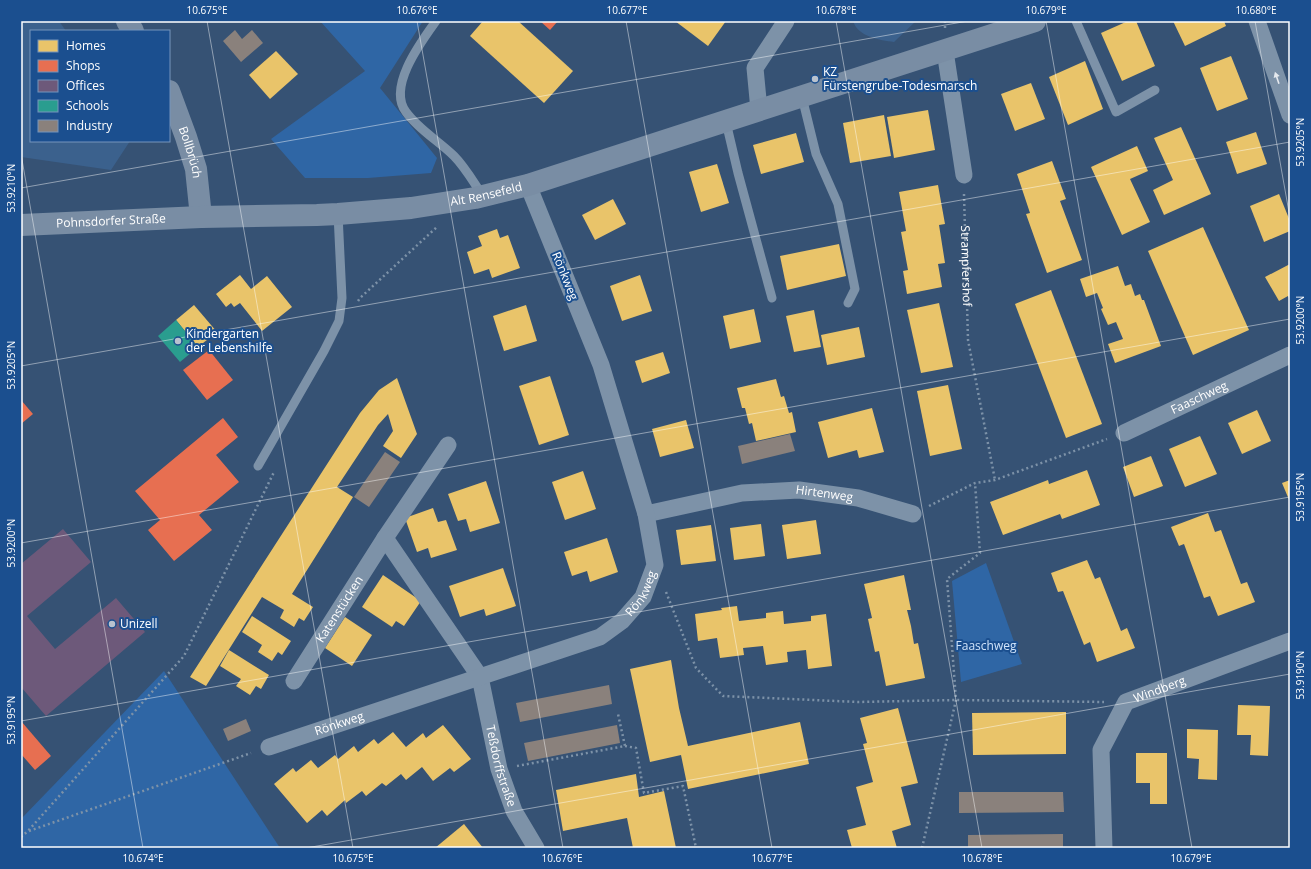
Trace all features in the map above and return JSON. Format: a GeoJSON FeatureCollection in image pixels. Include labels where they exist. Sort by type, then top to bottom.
{"type":"FeatureCollection","features":[{"type":"Feature","properties":{"kind":"main road"},"geometry":{"type":"LineString","coordinates":[[127,21],[132,30]]}},
{"type":"Feature","properties":{"kind":"main road","name":"Alt Rensefeld"},"geometry":{"type":"LineString","coordinates":[[201,217],[338,214],[411,208],[482,196],[528,185],[1035,21]]}},
{"type":"Feature","properties":{"kind":"main road","name":"Bollbrüch"},"geometry":{"type":"LineString","coordinates":[[170,94],[196,169],[201,217]]}},
{"type":"Feature","properties":{"kind":"main road","name":"Pohnsdorfer Straße"},"geometry":{"type":"LineString","coordinates":[[21,225],[201,217]]}},
{"type":"Feature","properties":{"kind":"street"},"geometry":{"type":"LineString","coordinates":[[759,110],[755,68],[786,21]]}},
{"type":"Feature","properties":{"kind":"street"},"geometry":{"type":"LineString","coordinates":[[1257,21],[1290,115]]}},
{"type":"Feature","properties":{"kind":"street"},"geometry":{"type":"LineString","coordinates":[[945,51],[964,176]]}},
{"type":"Feature","properties":{"kind":"street","name":"Rönkweg"},"geometry":{"type":"LineString","coordinates":[[269,747],[600,637],[622,621],[643,598],[655,565],[646,514],[600,365],[528,185]]}},
{"type":"Feature","properties":{"kind":"street","name":"Faaschweg"},"geometry":{"type":"LineString","coordinates":[[1124,433],[1290,356]]}},
{"type":"Feature","properties":{"kind":"street","name":"Katenstücken"},"geometry":{"type":"LineString","coordinates":[[294,681],[385,538],[448,445]]}},
{"type":"Feature","properties":{"kind":"street","name":"Hirtenweg"},"geometry":{"type":"LineString","coordinates":[[646,514],[742,493],[799,490],[858,498],[913,514]]}},
{"type":"Feature","properties":{"kind":"street"},"geometry":{"type":"LineString","coordinates":[[385,538],[480,677]]}},
{"type":"Feature","properties":{"kind":"street","name":"Windberg"},"geometry":{"type":"LineString","coordinates":[[1104,848],[1101,750],[1126,702],[1290,641]]}},
{"type":"Feature","properties":{"kind":"street","name":"Teßdorffstraße"},"geometry":{"type":"LineString","coordinates":[[480,677],[499,769],[514,811],[536,848]]}},
{"type":"Feature","properties":{"kind":"lane"},"geometry":{"type":"LineString","coordinates":[[436,21],[418,47],[402,81],[401,99],[405,111],[417,124],[454,156],[482,196]]}},
{"type":"Feature","properties":{"kind":"lane"},"geometry":{"type":"LineString","coordinates":[[1076,21],[1116,112],[1154,90]]}},
{"type":"Feature","properties":{"kind":"lane"},"geometry":{"type":"LineString","coordinates":[[802,97],[816,154],[838,204],[855,289],[848,304]]}},
{"type":"Feature","properties":{"kind":"lane"},"geometry":{"type":"LineString","coordinates":[[726,122],[738,173],[772,298]]}},
{"type":"Feature","properties":{"kind":"lane"},"geometry":{"type":"LineString","coordinates":[[258,466],[324,351],[339,321],[342,298],[338,214]]}},
{"type":"Feature","properties":{"kind":"path","name":"Strampfershof"},"geometry":{"type":"LineString","coordinates":[[964,176],[968,340],[995,480]]}},
{"type":"Feature","properties":{"kind":"path"},"geometry":{"type":"LineString","coordinates":[[356,305],[360,298],[439,225]]}},
{"type":"Feature","properties":{"kind":"path"},"geometry":{"type":"LineString","coordinates":[[913,514],[975,483],[995,480],[1124,433]]}},
{"type":"Feature","properties":{"kind":"path"},"geometry":{"type":"LineString","coordinates":[[21,837],[184,656],[275,470]]}},
{"type":"Feature","properties":{"kind":"path"},"geometry":{"type":"LineString","coordinates":[[922,848],[956,700],[947,579],[980,553],[975,483]]}},
{"type":"Feature","properties":{"kind":"path"},"geometry":{"type":"LineString","coordinates":[[655,565],[696,668],[723,696],[858,702],[956,700],[1126,702]]}},
{"type":"Feature","properties":{"kind":"path"},"geometry":{"type":"LineString","coordinates":[[618,714],[625,746]]}},
{"type":"Feature","properties":{"kind":"path"},"geometry":{"type":"LineString","coordinates":[[499,769],[625,746],[636,748],[644,793],[683,786],[696,848]]}},
{"type":"Feature","properties":{"kind":"path"},"geometry":{"type":"LineString","coordinates":[[28,831],[269,747]]}},
{"type":"Feature","properties":{"kind":"green space"},"geometry":{"type":"Polygon","coordinates":[[[320,21],[423,21],[380,88],[437,158],[431,173],[368,178],[305,178],[271,139],[365,71],[320,21]]]}},
{"type":"Feature","properties":{"kind":"green space","name":"Faaschweg"},"geometry":{"type":"Polygon","coordinates":[[[986,563],[1022,664],[961,682],[952,581],[986,563]]]}},
{"type":"Feature","properties":{"kind":"green space"},"geometry":{"type":"Polygon","coordinates":[[[164,671],[280,848],[21,848],[21,819],[164,671]]]}},
{"type":"Feature","properties":{"kind":"shaded area"},"geometry":{"type":"Polygon","coordinates":[[[21,21],[59,21],[65,30],[30,30],[30,142],[129,142],[111,170],[21,157],[21,21]]]}},
{"type":"Feature","properties":{"kind":"shaded area"},"geometry":{"type":"Polygon","coordinates":[[[853,21],[916,21],[894,42],[876,39],[864,34],[853,21]]]}},
{"type":"Feature","properties":{"kind":"building: Homes"},"geometry":{"type":"Polygon","coordinates":[[[483,21],[518,21],[573,71],[544,103],[470,36],[483,21]]]}},
{"type":"Feature","properties":{"kind":"building: Homes"},"geometry":{"type":"Polygon","coordinates":[[[675,21],[726,21],[708,46],[675,21]]]}},
{"type":"Feature","properties":{"kind":"building: Homes"},"geometry":{"type":"Polygon","coordinates":[[[1128,21],[1136,21],[1155,66],[1122,81],[1101,33],[1128,21]]]}},
{"type":"Feature","properties":{"kind":"building: Homes"},"geometry":{"type":"Polygon","coordinates":[[[1173,21],[1224,21],[1226,26],[1185,46],[1173,21]]]}},
{"type":"Feature","properties":{"kind":"building: Homes"},"geometry":{"type":"Polygon","coordinates":[[[276,51],[298,74],[270,99],[249,75],[276,51]]]}},
{"type":"Feature","properties":{"kind":"building: Homes"},"geometry":{"type":"Polygon","coordinates":[[[1231,56],[1248,99],[1217,111],[1200,68],[1231,56]]]}},
{"type":"Feature","properties":{"kind":"building: Homes"},"geometry":{"type":"Polygon","coordinates":[[[1085,61],[1103,109],[1068,125],[1049,77],[1085,61]]]}},
{"type":"Feature","properties":{"kind":"building: Homes"},"geometry":{"type":"Polygon","coordinates":[[[1031,83],[1045,119],[1015,131],[1001,94],[1031,83]]]}},
{"type":"Feature","properties":{"kind":"building: Homes"},"geometry":{"type":"Polygon","coordinates":[[[928,110],[935,150],[894,158],[887,117],[928,110]]]}},
{"type":"Feature","properties":{"kind":"building: Homes"},"geometry":{"type":"Polygon","coordinates":[[[884,115],[891,156],[850,163],[843,123],[884,115]]]}},
{"type":"Feature","properties":{"kind":"building: Homes"},"geometry":{"type":"Polygon","coordinates":[[[1181,127],[1211,194],[1164,215],[1153,190],[1173,180],[1154,138],[1181,127]]]}},
{"type":"Feature","properties":{"kind":"building: Homes"},"geometry":{"type":"Polygon","coordinates":[[[1256,132],[1267,164],[1237,174],[1226,142],[1256,132]]]}},
{"type":"Feature","properties":{"kind":"building: Homes"},"geometry":{"type":"Polygon","coordinates":[[[796,133],[804,162],[761,174],[753,145],[796,133]]]}},
{"type":"Feature","properties":{"kind":"building: Homes"},"geometry":{"type":"Polygon","coordinates":[[[1137,146],[1148,171],[1130,179],[1150,222],[1122,235],[1091,167],[1137,146]]]}},
{"type":"Feature","properties":{"kind":"building: Homes"},"geometry":{"type":"Polygon","coordinates":[[[1052,161],[1066,199],[1060,201],[1082,260],[1047,273],[1026,214],[1030,213],[1017,174],[1052,161]]]}},
{"type":"Feature","properties":{"kind":"building: Homes"},"geometry":{"type":"Polygon","coordinates":[[[717,164],[729,203],[701,212],[689,172],[717,164]]]}},
{"type":"Feature","properties":{"kind":"building: Homes"},"geometry":{"type":"Polygon","coordinates":[[[938,185],[945,224],[939,225],[945,263],[938,264],[942,287],[907,294],[903,271],[908,270],[901,232],[906,231],[899,192],[938,185]]]}},
{"type":"Feature","properties":{"kind":"building: Homes"},"geometry":{"type":"Polygon","coordinates":[[[1279,194],[1290,221],[1290,231],[1264,242],[1250,206],[1279,194]]]}},
{"type":"Feature","properties":{"kind":"building: Homes"},"geometry":{"type":"Polygon","coordinates":[[[613,199],[626,224],[595,240],[582,215],[613,199]]]}},
{"type":"Feature","properties":{"kind":"building: Homes"},"geometry":{"type":"Polygon","coordinates":[[[1203,227],[1249,330],[1193,355],[1148,251],[1203,227]]]}},
{"type":"Feature","properties":{"kind":"building: Homes"},"geometry":{"type":"Polygon","coordinates":[[[497,229],[500,238],[508,235],[520,268],[492,278],[489,269],[474,274],[467,252],[482,246],[478,236],[497,229]]]}},
{"type":"Feature","properties":{"kind":"building: Homes"},"geometry":{"type":"Polygon","coordinates":[[[839,244],[846,276],[787,290],[780,256],[839,244]]]}},
{"type":"Feature","properties":{"kind":"building: Homes"},"geometry":{"type":"Polygon","coordinates":[[[1290,264],[1290,300],[1288,296],[1279,301],[1265,277],[1290,264]]]}},
{"type":"Feature","properties":{"kind":"building: Homes"},"geometry":{"type":"Polygon","coordinates":[[[1118,266],[1125,286],[1131,284],[1135,296],[1140,294],[1142,300],[1144,300],[1161,346],[1115,363],[1108,344],[1123,339],[1116,322],[1108,325],[1101,309],[1103,308],[1097,293],[1086,297],[1080,279],[1118,266]]]}},
{"type":"Feature","properties":{"kind":"building: Homes"},"geometry":{"type":"Polygon","coordinates":[[[240,275],[251,289],[267,276],[292,307],[262,331],[240,303],[234,307],[231,303],[226,307],[216,294],[240,275]]]}},
{"type":"Feature","properties":{"kind":"building: Homes"},"geometry":{"type":"Polygon","coordinates":[[[640,275],[652,311],[622,321],[610,286],[640,275]]]}},
{"type":"Feature","properties":{"kind":"building: Homes"},"geometry":{"type":"Polygon","coordinates":[[[1051,290],[1102,424],[1066,438],[1015,304],[1051,290]]]}},
{"type":"Feature","properties":{"kind":"building: Homes"},"geometry":{"type":"Polygon","coordinates":[[[939,303],[953,367],[921,373],[907,310],[939,303]]]}},
{"type":"Feature","properties":{"kind":"building: Homes"},"geometry":{"type":"Polygon","coordinates":[[[194,305],[217,332],[198,347],[176,320],[194,305]]]}},
{"type":"Feature","properties":{"kind":"building: Homes"},"geometry":{"type":"Polygon","coordinates":[[[526,305],[537,341],[504,351],[493,316],[526,305]]]}},
{"type":"Feature","properties":{"kind":"building: Homes"},"geometry":{"type":"Polygon","coordinates":[[[754,309],[761,342],[730,349],[723,316],[754,309]]]}},
{"type":"Feature","properties":{"kind":"building: Homes"},"geometry":{"type":"Polygon","coordinates":[[[814,310],[821,347],[794,352],[786,316],[814,310]]]}},
{"type":"Feature","properties":{"kind":"building: Homes"},"geometry":{"type":"Polygon","coordinates":[[[859,327],[865,357],[827,365],[821,335],[859,327]]]}},
{"type":"Feature","properties":{"kind":"building: Homes"},"geometry":{"type":"Polygon","coordinates":[[[663,352],[670,373],[642,383],[635,361],[663,352]]]}},
{"type":"Feature","properties":{"kind":"building: Homes"},"geometry":{"type":"Polygon","coordinates":[[[550,376],[569,435],[539,445],[519,386],[550,376]]]}},
{"type":"Feature","properties":{"kind":"building: Homes"},"geometry":{"type":"Polygon","coordinates":[[[397,378],[417,434],[401,458],[383,446],[393,431],[388,414],[378,425],[337,487],[353,497],[292,594],[313,607],[304,621],[299,618],[294,627],[280,618],[284,610],[262,597],[206,686],[190,677],[360,413],[379,390],[397,378]]]}},
{"type":"Feature","properties":{"kind":"building: Homes"},"geometry":{"type":"Polygon","coordinates":[[[776,379],[781,397],[784,396],[789,413],[792,412],[796,432],[756,441],[752,423],[749,424],[745,408],[742,408],[737,388],[776,379]]]}},
{"type":"Feature","properties":{"kind":"building: Homes"},"geometry":{"type":"Polygon","coordinates":[[[948,385],[962,449],[930,456],[917,391],[948,385]]]}},
{"type":"Feature","properties":{"kind":"building: Homes"},"geometry":{"type":"Polygon","coordinates":[[[872,408],[884,452],[859,458],[857,450],[828,458],[818,422],[872,408]]]}},
{"type":"Feature","properties":{"kind":"building: Homes"},"geometry":{"type":"Polygon","coordinates":[[[1257,410],[1271,441],[1242,454],[1228,423],[1257,410]]]}},
{"type":"Feature","properties":{"kind":"building: Homes"},"geometry":{"type":"Polygon","coordinates":[[[686,420],[694,448],[660,457],[652,429],[686,420]]]}},
{"type":"Feature","properties":{"kind":"building: Homes"},"geometry":{"type":"Polygon","coordinates":[[[1200,436],[1217,474],[1185,487],[1169,449],[1200,436]]]}},
{"type":"Feature","properties":{"kind":"building: Homes"},"geometry":{"type":"Polygon","coordinates":[[[1151,456],[1163,486],[1134,497],[1123,467],[1151,456]]]}},
{"type":"Feature","properties":{"kind":"building: Homes"},"geometry":{"type":"Polygon","coordinates":[[[1087,470],[1100,505],[1062,519],[1060,514],[1003,535],[990,502],[1048,480],[1049,484],[1087,470]]]}},
{"type":"Feature","properties":{"kind":"building: Homes"},"geometry":{"type":"Polygon","coordinates":[[[583,471],[596,509],[565,520],[552,482],[583,471]]]}},
{"type":"Feature","properties":{"kind":"building: Homes"},"geometry":{"type":"Polygon","coordinates":[[[1290,480],[1290,502],[1282,483],[1290,480]]]}},
{"type":"Feature","properties":{"kind":"building: Homes"},"geometry":{"type":"Polygon","coordinates":[[[486,481],[500,523],[470,532],[466,519],[458,521],[448,494],[486,481]]]}},
{"type":"Feature","properties":{"kind":"building: Homes"},"geometry":{"type":"Polygon","coordinates":[[[433,508],[438,522],[446,520],[457,550],[431,558],[428,548],[417,552],[405,518],[433,508]]]}},
{"type":"Feature","properties":{"kind":"building: Homes"},"geometry":{"type":"Polygon","coordinates":[[[1208,513],[1215,532],[1221,530],[1241,584],[1247,582],[1255,602],[1218,616],[1210,596],[1204,598],[1184,544],[1179,546],[1171,527],[1208,513]]]}},
{"type":"Feature","properties":{"kind":"building: Homes"},"geometry":{"type":"Polygon","coordinates":[[[816,520],[821,554],[787,559],[782,525],[816,520]]]}},
{"type":"Feature","properties":{"kind":"building: Homes"},"geometry":{"type":"Polygon","coordinates":[[[761,524],[765,556],[734,560],[730,528],[761,524]]]}},
{"type":"Feature","properties":{"kind":"building: Homes"},"geometry":{"type":"Polygon","coordinates":[[[711,525],[716,561],[681,565],[676,530],[711,525]]]}},
{"type":"Feature","properties":{"kind":"building: Homes"},"geometry":{"type":"Polygon","coordinates":[[[607,538],[618,572],[590,582],[587,571],[572,576],[564,552],[607,538]]]}},
{"type":"Feature","properties":{"kind":"building: Homes"},"geometry":{"type":"Polygon","coordinates":[[[1087,560],[1095,579],[1100,577],[1121,631],[1127,628],[1135,648],[1097,662],[1090,642],[1084,645],[1063,591],[1058,592],[1051,573],[1087,560]]]}},
{"type":"Feature","properties":{"kind":"building: Homes"},"geometry":{"type":"Polygon","coordinates":[[[503,568],[516,606],[486,616],[484,609],[460,617],[449,586],[503,568]]]}},
{"type":"Feature","properties":{"kind":"building: Homes"},"geometry":{"type":"Polygon","coordinates":[[[383,575],[421,601],[404,626],[396,621],[392,627],[362,607],[383,575]]]}},
{"type":"Feature","properties":{"kind":"building: Homes"},"geometry":{"type":"Polygon","coordinates":[[[904,575],[911,610],[907,610],[914,644],[918,643],[925,678],[886,686],[879,651],[875,652],[868,619],[872,618],[864,584],[904,575]]]}},
{"type":"Feature","properties":{"kind":"building: Homes"},"geometry":{"type":"Polygon","coordinates":[[[737,606],[739,621],[766,618],[766,613],[783,611],[784,624],[811,621],[811,616],[826,614],[832,666],[808,669],[806,650],[787,652],[788,662],[766,665],[763,646],[743,648],[744,655],[720,658],[717,638],[698,641],[695,614],[737,606]]]}},
{"type":"Feature","properties":{"kind":"building: Homes"},"geometry":{"type":"Polygon","coordinates":[[[252,616],[291,641],[282,655],[278,652],[272,661],[258,652],[262,645],[242,632],[252,616]]]}},
{"type":"Feature","properties":{"kind":"building: Homes"},"geometry":{"type":"Polygon","coordinates":[[[345,617],[372,635],[352,666],[325,648],[345,617]]]}},
{"type":"Feature","properties":{"kind":"building: Homes"},"geometry":{"type":"Polygon","coordinates":[[[229,650],[269,675],[261,689],[256,686],[250,695],[236,686],[241,679],[220,666],[229,650]]]}},
{"type":"Feature","properties":{"kind":"building: Homes"},"geometry":{"type":"Polygon","coordinates":[[[671,660],[679,708],[688,746],[800,722],[809,764],[688,789],[681,755],[650,762],[630,669],[671,660]]]}},
{"type":"Feature","properties":{"kind":"building: Homes"},"geometry":{"type":"Polygon","coordinates":[[[1238,705],[1270,706],[1268,756],[1250,755],[1251,735],[1237,735],[1238,705]]]}},
{"type":"Feature","properties":{"kind":"building: Homes"},"geometry":{"type":"Polygon","coordinates":[[[898,708],[918,783],[901,787],[911,825],[892,831],[897,848],[852,848],[847,830],[866,825],[856,787],[873,782],[863,744],[867,743],[860,718],[898,708]]]}},
{"type":"Feature","properties":{"kind":"building: Homes"},"geometry":{"type":"Polygon","coordinates":[[[1066,712],[1066,754],[973,755],[972,713],[1066,712]]]}},
{"type":"Feature","properties":{"kind":"building: Homes"},"geometry":{"type":"Polygon","coordinates":[[[443,725],[471,759],[454,772],[450,768],[433,781],[422,767],[406,780],[401,774],[386,786],[382,783],[366,796],[362,791],[346,803],[345,800],[327,816],[322,810],[307,823],[274,784],[293,768],[296,772],[311,760],[318,768],[335,755],[338,759],[354,746],[358,752],[374,739],[378,744],[393,732],[406,747],[423,733],[426,738],[443,725]]]}},
{"type":"Feature","properties":{"kind":"building: Homes"},"geometry":{"type":"Polygon","coordinates":[[[1187,729],[1218,730],[1217,780],[1198,779],[1199,759],[1187,758],[1187,729]]]}},
{"type":"Feature","properties":{"kind":"building: Homes"},"geometry":{"type":"Polygon","coordinates":[[[1136,753],[1167,753],[1167,804],[1150,804],[1150,783],[1136,783],[1136,753]]]}},
{"type":"Feature","properties":{"kind":"building: Homes"},"geometry":{"type":"Polygon","coordinates":[[[636,774],[639,797],[664,791],[676,848],[633,848],[627,818],[563,831],[556,790],[636,774]]]}},
{"type":"Feature","properties":{"kind":"building: Homes"},"geometry":{"type":"Polygon","coordinates":[[[464,824],[483,848],[435,848],[464,824]]]}},
{"type":"Feature","properties":{"kind":"building: Shops"},"geometry":{"type":"Polygon","coordinates":[[[540,21],[558,21],[550,30],[540,21]]]}},
{"type":"Feature","properties":{"kind":"building: Shops"},"geometry":{"type":"Polygon","coordinates":[[[209,350],[233,380],[207,400],[183,370],[209,350]]]}},
{"type":"Feature","properties":{"kind":"building: Shops"},"geometry":{"type":"Polygon","coordinates":[[[21,400],[33,414],[21,424],[21,400]]]}},
{"type":"Feature","properties":{"kind":"building: Shops"},"geometry":{"type":"Polygon","coordinates":[[[223,418],[238,437],[216,455],[239,482],[199,515],[212,530],[174,561],[148,530],[160,520],[135,491],[223,418]]]}},
{"type":"Feature","properties":{"kind":"building: Shops"},"geometry":{"type":"Polygon","coordinates":[[[21,721],[51,756],[35,770],[21,754],[21,721]]]}},
{"type":"Feature","properties":{"kind":"building: Offices","name":"Unizell"},"geometry":{"type":"Polygon","coordinates":[[[63,529],[91,562],[27,616],[55,649],[116,598],[145,632],[46,716],[21,687],[21,564],[63,529]]]}},
{"type":"Feature","properties":{"kind":"building: Schools","name":"Kindergarten der Lebenshilfe"},"geometry":{"type":"Polygon","coordinates":[[[176,320],[198,347],[180,362],[158,336],[176,320]]]}},
{"type":"Feature","properties":{"kind":"building: Industry"},"geometry":{"type":"Polygon","coordinates":[[[235,30],[242,39],[252,30],[263,43],[241,62],[223,41],[235,30]]]}},
{"type":"Feature","properties":{"kind":"building: Industry"},"geometry":{"type":"Polygon","coordinates":[[[790,434],[795,451],[742,464],[738,446],[790,434]]]}},
{"type":"Feature","properties":{"kind":"building: Industry"},"geometry":{"type":"Polygon","coordinates":[[[385,452],[400,462],[369,507],[354,497],[385,452]]]}},
{"type":"Feature","properties":{"kind":"building: Industry"},"geometry":{"type":"Polygon","coordinates":[[[609,685],[612,704],[520,722],[516,703],[609,685]]]}},
{"type":"Feature","properties":{"kind":"building: Industry"},"geometry":{"type":"Polygon","coordinates":[[[246,719],[251,731],[228,741],[223,729],[246,719]]]}},
{"type":"Feature","properties":{"kind":"building: Industry"},"geometry":{"type":"Polygon","coordinates":[[[617,725],[620,743],[528,761],[524,743],[617,725]]]}},
{"type":"Feature","properties":{"kind":"building: Industry"},"geometry":{"type":"Polygon","coordinates":[[[959,792],[1063,792],[1064,812],[959,813],[959,792]]]}},
{"type":"Feature","properties":{"kind":"building: Industry"},"geometry":{"type":"Polygon","coordinates":[[[1063,834],[1063,848],[968,848],[968,835],[1063,834]]]}},
{"type":"Feature","properties":{"kind":"place","name":"KZ Fürstengrube-Todesmarsch"},"geometry":{"type":"Point","coordinates":[815,79]}},
{"type":"Feature","properties":{"kind":"place","name":"Kindergarten der Lebenshilfe"},"geometry":{"type":"Point","coordinates":[178,341]}},
{"type":"Feature","properties":{"kind":"place","name":"Unizell"},"geometry":{"type":"Point","coordinates":[112,624]}}]}
